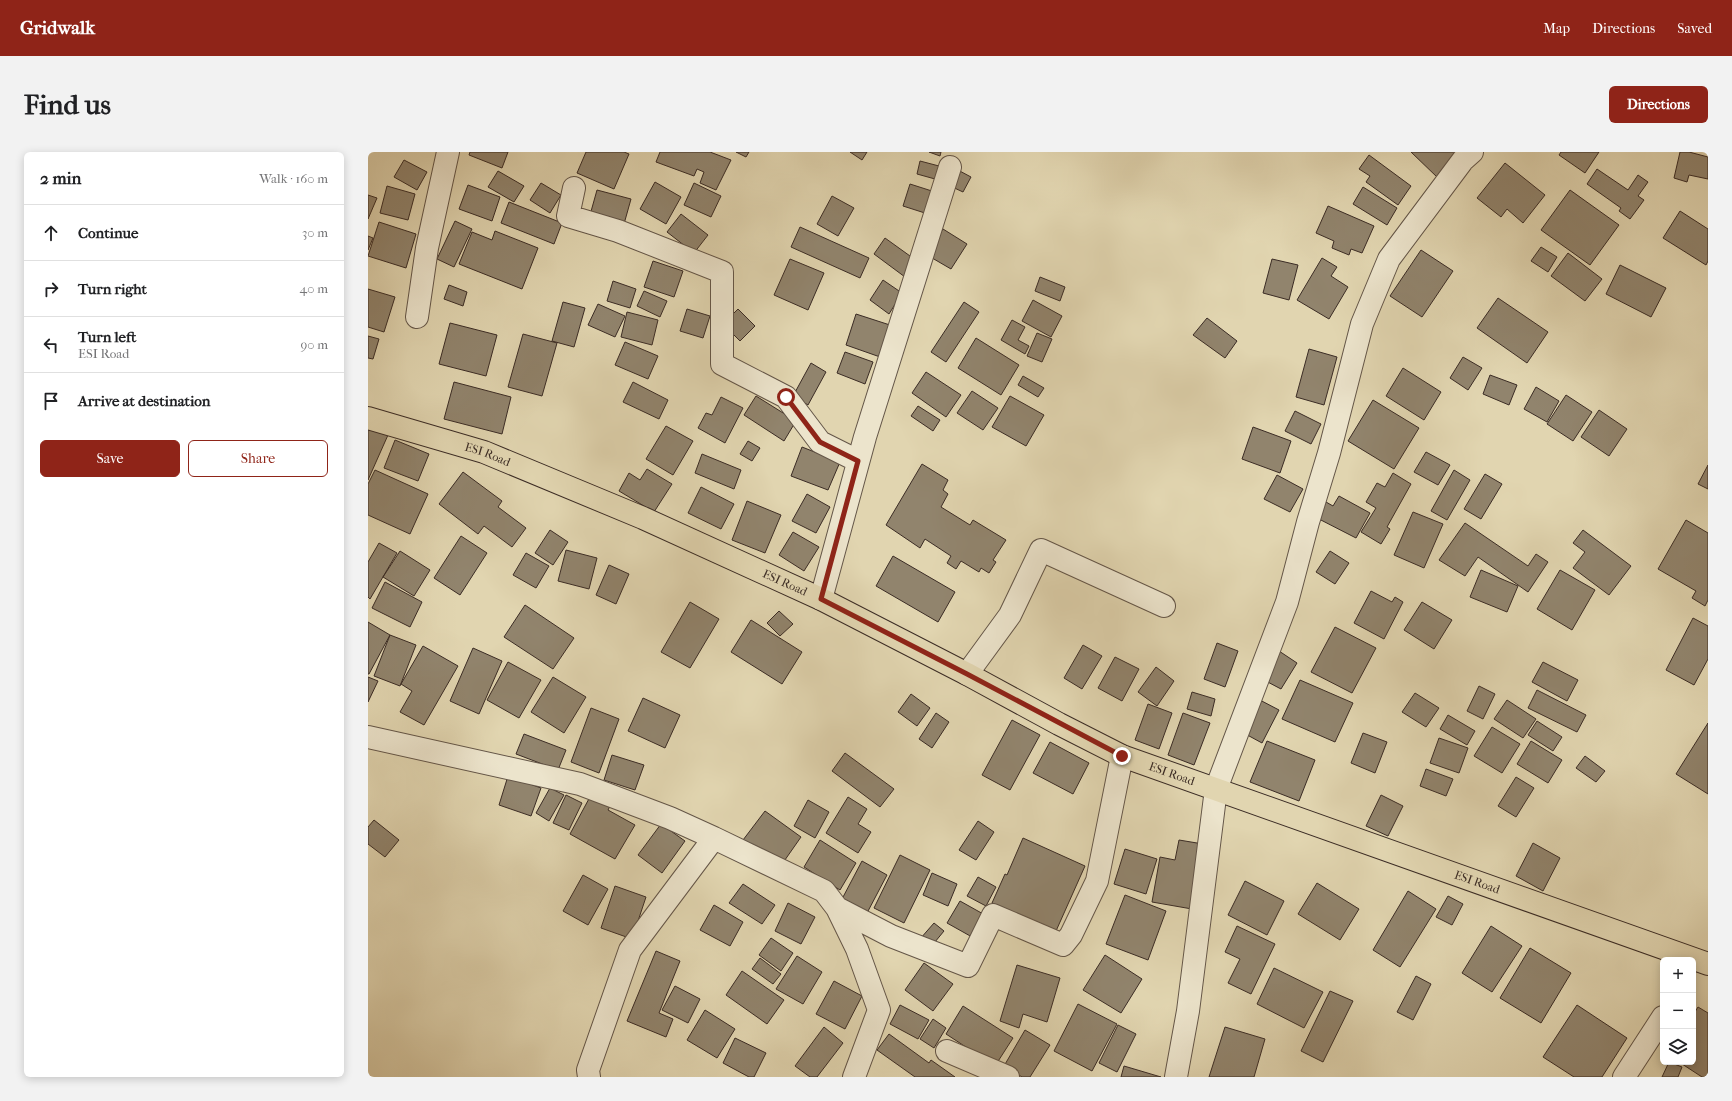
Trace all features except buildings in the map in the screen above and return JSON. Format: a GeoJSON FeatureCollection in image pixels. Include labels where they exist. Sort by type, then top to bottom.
{"type":"FeatureCollection","features":[{"type":"Feature","properties":{"kind":"main road","name":"ESI Road"},"geometry":{"type":"LineString","coordinates":[[368,418],[484,452],[643,518],[821,599],[1122,756],[1700,965]]}},
{"type":"Feature","properties":{"kind":"street"},"geometry":{"type":"LineString","coordinates":[[416,317],[427,248],[448,152]]}},
{"type":"Feature","properties":{"kind":"street"},"geometry":{"type":"LineString","coordinates":[[1176,1077],[1188,1012],[1216,789],[1287,602],[1308,522],[1329,453],[1362,324],[1389,259],[1463,160],[1472,152]]}},
{"type":"Feature","properties":{"kind":"street"},"geometry":{"type":"LineString","coordinates":[[821,599],[858,461],[950,167]]}},
{"type":"Feature","properties":{"kind":"street"},"geometry":{"type":"LineString","coordinates":[[574,188],[568,216],[618,231],[722,272],[722,364],[786,397],[820,442],[858,461]]}},
{"type":"Feature","properties":{"kind":"street"},"geometry":{"type":"LineString","coordinates":[[967,674],[1010,615],[1041,550],[1164,606]]}},
{"type":"Feature","properties":{"kind":"street"},"geometry":{"type":"LineString","coordinates":[[368,737],[580,784],[670,818],[824,891],[837,908],[857,948],[879,1010],[854,1077]]}},
{"type":"Feature","properties":{"kind":"street"},"geometry":{"type":"LineString","coordinates":[[837,908],[891,936],[968,966],[993,915],[1063,945],[1071,935],[1097,881],[1122,756]]}},
{"type":"Feature","properties":{"kind":"street"},"geometry":{"type":"LineString","coordinates":[[589,1077],[588,1070],[630,950],[714,838]]}},
{"type":"Feature","properties":{"kind":"street"},"geometry":{"type":"LineString","coordinates":[[1624,1077],[1660,1022]]}},
{"type":"Feature","properties":{"kind":"street"},"geometry":{"type":"LineString","coordinates":[[947,1051],[1008,1077]]}},
{"type":"Feature","properties":{"kind":"route"},"geometry":{"type":"LineString","coordinates":[[786,397],[820,442],[858,461],[821,599],[1122,756]]}}]}
